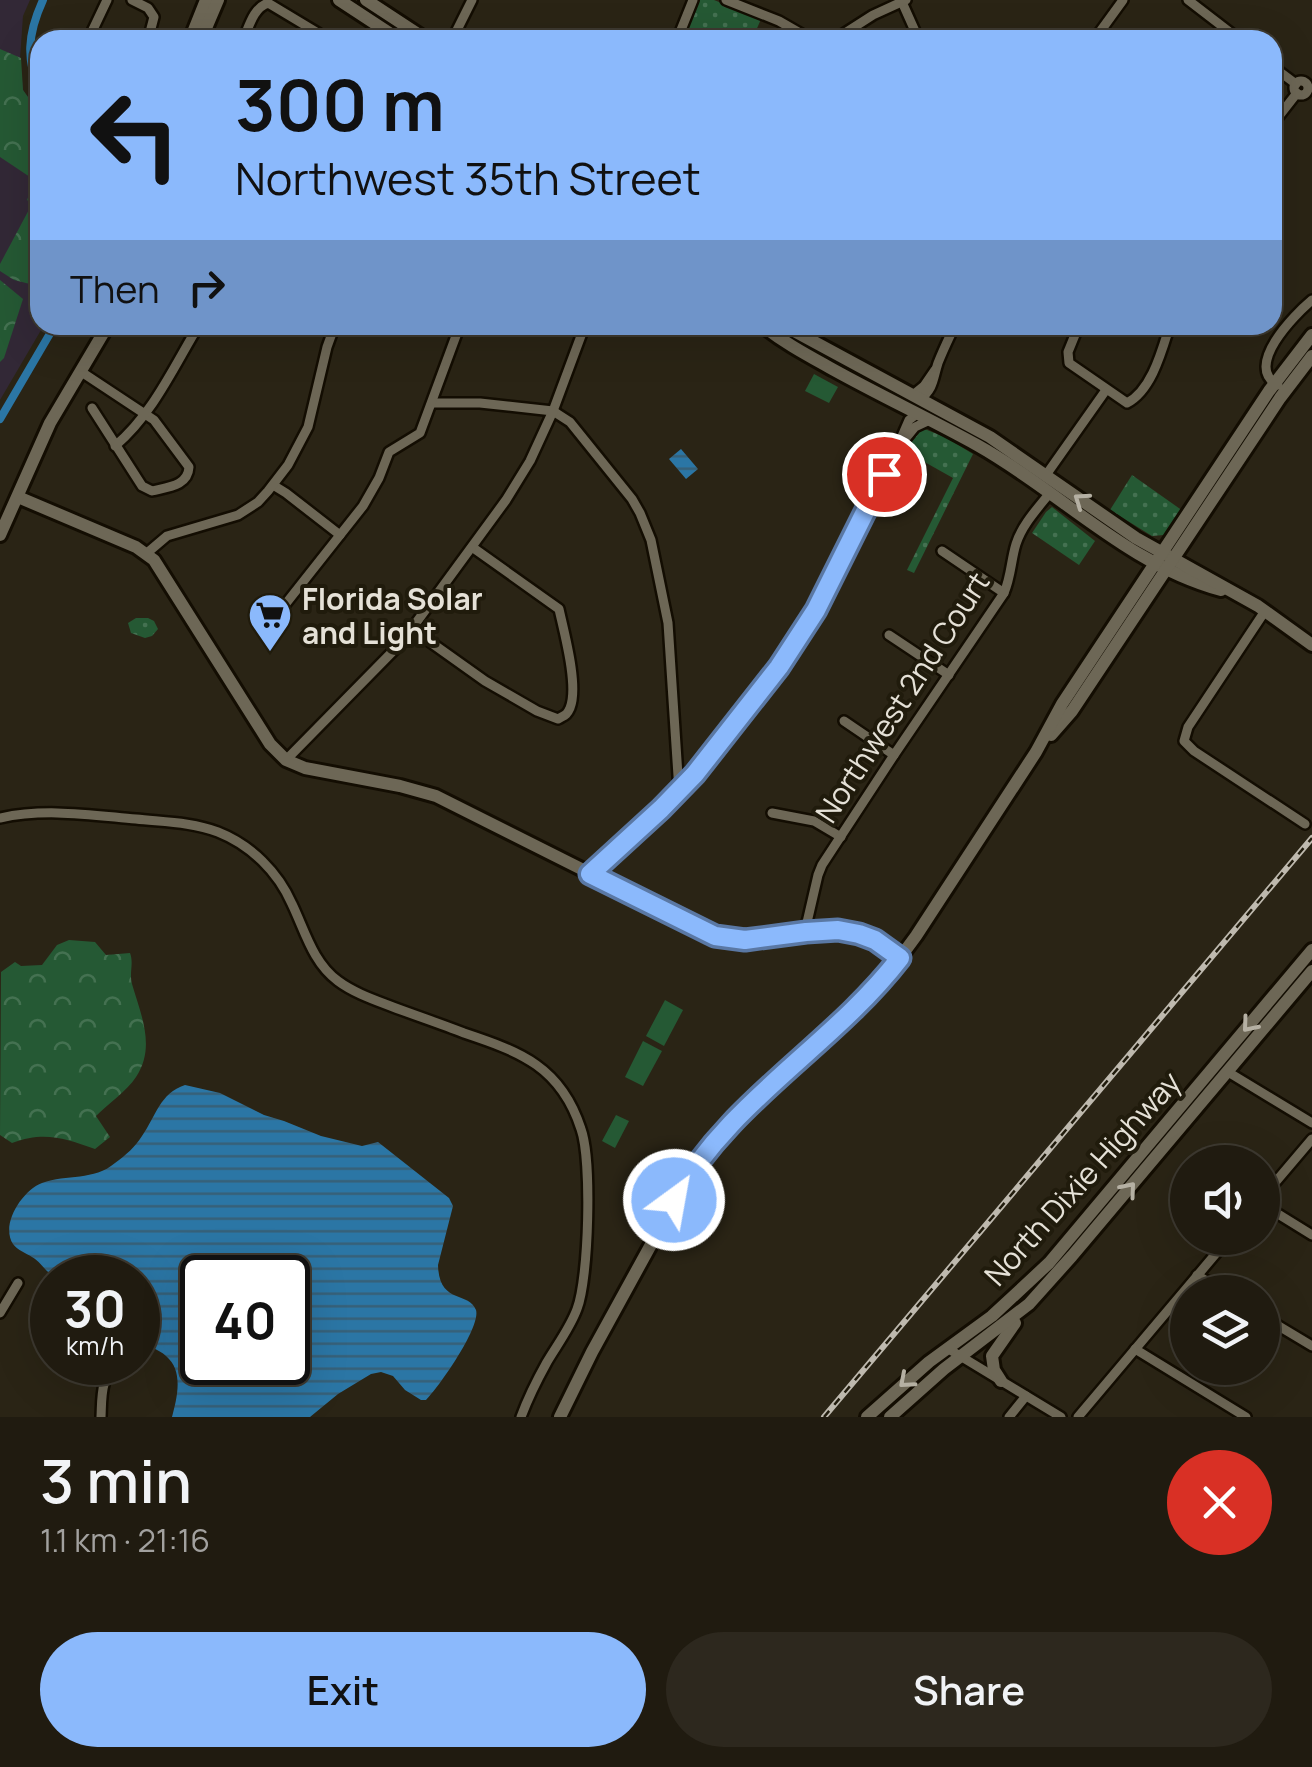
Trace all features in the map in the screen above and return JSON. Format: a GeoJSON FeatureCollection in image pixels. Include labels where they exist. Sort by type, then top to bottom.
{"type":"FeatureCollection","features":[{"type":"Feature","properties":{"kind":"street"},"geometry":{"type":"LineString","coordinates":[[93,30],[107,0]]}},
{"type":"Feature","properties":{"kind":"street"},"geometry":{"type":"LineString","coordinates":[[132,0],[154,16],[150,30]]}},
{"type":"Feature","properties":{"kind":"street"},"geometry":{"type":"LineString","coordinates":[[194,30],[206,0]]}},
{"type":"Feature","properties":{"kind":"street"},"geometry":{"type":"LineString","coordinates":[[205,30],[218,0]]}},
{"type":"Feature","properties":{"kind":"street"},"geometry":{"type":"LineString","coordinates":[[339,0],[385,30]]}},
{"type":"Feature","properties":{"kind":"street"},"geometry":{"type":"LineString","coordinates":[[366,0],[412,30]]}},
{"type":"Feature","properties":{"kind":"street"},"geometry":{"type":"LineString","coordinates":[[457,30],[472,0]]}},
{"type":"Feature","properties":{"kind":"street"},"geometry":{"type":"LineString","coordinates":[[681,30],[693,0]]}},
{"type":"Feature","properties":{"kind":"street"},"geometry":{"type":"LineString","coordinates":[[726,0],[795,30]]}},
{"type":"Feature","properties":{"kind":"street"},"geometry":{"type":"LineString","coordinates":[[1101,30],[1123,0]]}},
{"type":"Feature","properties":{"kind":"street"},"geometry":{"type":"LineString","coordinates":[[1188,0],[1227,30]]}},
{"type":"Feature","properties":{"kind":"street"},"geometry":{"type":"LineString","coordinates":[[850,30],[904,1],[915,30]]}},
{"type":"Feature","properties":{"kind":"street"},"geometry":{"type":"LineString","coordinates":[[247,30],[256,11],[268,4],[313,30]]}},
{"type":"Feature","properties":{"kind":"street"},"geometry":{"type":"LineString","coordinates":[[370,20],[392,30]]}},
{"type":"Feature","properties":{"kind":"street"},"geometry":{"type":"LineString","coordinates":[[1282,74],[1303,91],[1282,114]]}},
{"type":"Feature","properties":{"kind":"street"},"geometry":{"type":"LineString","coordinates":[[1282,333],[1312,300]]}},
{"type":"Feature","properties":{"kind":"street"},"geometry":{"type":"LineString","coordinates":[[0,535],[50,423],[102,335]]}},
{"type":"Feature","properties":{"kind":"street"},"geometry":{"type":"LineString","coordinates":[[116,446],[146,413],[193,335]]}},
{"type":"Feature","properties":{"kind":"street"},"geometry":{"type":"LineString","coordinates":[[147,553],[167,536],[238,515],[258,502],[273,485],[298,450],[308,427],[331,335]]}},
{"type":"Feature","properties":{"kind":"street"},"geometry":{"type":"LineString","coordinates":[[280,611],[372,492],[389,452],[420,433],[456,335]]}},
{"type":"Feature","properties":{"kind":"street"},"geometry":{"type":"LineString","coordinates":[[286,760],[392,653],[516,485],[553,411],[581,335]]}},
{"type":"Feature","properties":{"kind":"street"},"geometry":{"type":"LineString","coordinates":[[786,335],[845,376],[989,452],[1113,539],[1164,562],[1201,573],[1312,645]]}},
{"type":"Feature","properties":{"kind":"street"},"geometry":{"type":"LineString","coordinates":[[790,335],[843,358],[993,438],[1125,530],[1164,562]]}},
{"type":"Feature","properties":{"kind":"street"},"geometry":{"type":"LineString","coordinates":[[845,376],[872,382],[906,400],[916,397],[929,391],[951,335]]}},
{"type":"Feature","properties":{"kind":"street"},"geometry":{"type":"LineString","coordinates":[[1075,335],[1067,358],[1127,402],[1137,397],[1150,376],[1166,335]]}},
{"type":"Feature","properties":{"kind":"street"},"geometry":{"type":"LineString","coordinates":[[1281,335],[1265,370],[1274,384],[1290,384]]}},
{"type":"Feature","properties":{"kind":"street"},"geometry":{"type":"LineString","coordinates":[[1164,562],[1274,384],[1312,335]]}},
{"type":"Feature","properties":{"kind":"street"},"geometry":{"type":"LineString","coordinates":[[560,1417],[686,1178],[743,1109],[852,1012],[900,958],[1036,752],[1062,704],[1312,356]]}},
{"type":"Feature","properties":{"kind":"street"},"geometry":{"type":"LineString","coordinates":[[80,371],[154,420],[189,467],[189,474],[177,484],[147,490],[92,408]]}},
{"type":"Feature","properties":{"kind":"street"},"geometry":{"type":"LineString","coordinates":[[1046,475],[1106,390]]}},
{"type":"Feature","properties":{"kind":"street"},"geometry":{"type":"LineString","coordinates":[[432,403],[480,403],[553,411],[570,422],[632,499],[651,540],[668,624],[678,791]]}},
{"type":"Feature","properties":{"kind":"street"},"geometry":{"type":"LineString","coordinates":[[590,874],[698,770],[794,646],[816,610],[909,420],[931,412],[993,438]]}},
{"type":"Feature","properties":{"kind":"street"},"geometry":{"type":"LineString","coordinates":[[273,485],[340,535]]}},
{"type":"Feature","properties":{"kind":"street","name":"Northwest 2nd Court"},"geometry":{"type":"LineString","coordinates":[[806,932],[818,875],[1004,593],[1017,542],[1048,494]]}},
{"type":"Feature","properties":{"kind":"street"},"geometry":{"type":"LineString","coordinates":[[18,497],[147,553],[270,744],[286,760],[306,768],[436,796],[715,936],[745,940],[838,930],[875,940],[900,958]]}},
{"type":"Feature","properties":{"kind":"street"},"geometry":{"type":"LineString","coordinates":[[412,629],[485,682],[550,718],[558,719],[569,711],[570,661],[558,609],[472,547]]}},
{"type":"Feature","properties":{"kind":"street"},"geometry":{"type":"LineString","coordinates":[[942,551],[1004,593]]}},
{"type":"Feature","properties":{"kind":"street"},"geometry":{"type":"LineString","coordinates":[[1265,611],[1183,738],[1304,824]]}},
{"type":"Feature","properties":{"kind":"street"},"geometry":{"type":"LineString","coordinates":[[890,635],[950,675]]}},
{"type":"Feature","properties":{"kind":"street"},"geometry":{"type":"LineString","coordinates":[[844,721],[894,755]]}},
{"type":"Feature","properties":{"kind":"street"},"geometry":{"type":"LineString","coordinates":[[0,818],[41,812],[73,814],[189,824],[218,832],[253,853],[275,874],[314,952],[334,978],[355,992],[514,1050],[559,1085],[583,1133],[586,1158],[582,1287],[573,1318],[537,1380],[521,1417]]}},
{"type":"Feature","properties":{"kind":"street"},"geometry":{"type":"LineString","coordinates":[[772,813],[814,821],[841,837]]}},
{"type":"Feature","properties":{"kind":"street","name":"North Dixie Highway"},"geometry":{"type":"LineString","coordinates":[[867,1417],[906,1380],[992,1316],[1049,1263],[1312,950]]}},
{"type":"Feature","properties":{"kind":"street","name":"North Dixie Highway"},"geometry":{"type":"LineString","coordinates":[[890,1417],[1030,1304],[1312,972]]}},
{"type":"Feature","properties":{"kind":"street"},"geometry":{"type":"LineString","coordinates":[[1228,1072],[1312,1123]]}},
{"type":"Feature","properties":{"kind":"street"},"geometry":{"type":"LineString","coordinates":[[1280,1179],[1312,1139]]}},
{"type":"Feature","properties":{"kind":"street"},"geometry":{"type":"LineString","coordinates":[[1280,1213],[1312,1234]]}},
{"type":"Feature","properties":{"kind":"street"},"geometry":{"type":"LineString","coordinates":[[1198,1275],[1215,1255]]}},
{"type":"Feature","properties":{"kind":"street"},"geometry":{"type":"LineString","coordinates":[[0,1313],[18,1283]]}},
{"type":"Feature","properties":{"kind":"street"},"geometry":{"type":"LineString","coordinates":[[1001,1381],[992,1362],[994,1351],[1030,1304]]}},
{"type":"Feature","properties":{"kind":"street"},"geometry":{"type":"LineString","coordinates":[[1078,1417],[1170,1308]]}},
{"type":"Feature","properties":{"kind":"street"},"geometry":{"type":"LineString","coordinates":[[1280,1327],[1312,1346]]}},
{"type":"Feature","properties":{"kind":"street"},"geometry":{"type":"LineString","coordinates":[[947,1348],[1060,1417]]}},
{"type":"Feature","properties":{"kind":"street"},"geometry":{"type":"LineString","coordinates":[[1135,1349],[1246,1417]]}},
{"type":"Feature","properties":{"kind":"street"},"geometry":{"type":"LineString","coordinates":[[101,1417],[103,1385]]}},
{"type":"Feature","properties":{"kind":"street"},"geometry":{"type":"LineString","coordinates":[[1009,1417],[1026,1396]]}},
{"type":"Feature","properties":{"kind":"shaded area"},"geometry":{"type":"Polygon","coordinates":[[[0,0],[30,0],[23,16],[20,59],[23,90],[30,100],[30,335],[38,335],[0,400],[0,0]]]}},
{"type":"Feature","properties":{"kind":"green space"},"geometry":{"type":"Polygon","coordinates":[[[699,0],[714,0],[761,19],[756,30],[685,30],[699,0]]]}},
{"type":"Feature","properties":{"kind":"green space"},"geometry":{"type":"Polygon","coordinates":[[[0,49],[21,58],[23,90],[30,100],[30,177],[0,157],[0,49]]]}},
{"type":"Feature","properties":{"kind":"green space"},"geometry":{"type":"Polygon","coordinates":[[[30,208],[30,284],[0,271],[30,208]]]}},
{"type":"Feature","properties":{"kind":"green space"},"geometry":{"type":"Polygon","coordinates":[[[0,280],[23,299],[0,362],[0,280]]]}},
{"type":"Feature","properties":{"kind":"green space"},"geometry":{"type":"Polygon","coordinates":[[[814,374],[838,387],[829,403],[805,391],[814,374]]]}},
{"type":"Feature","properties":{"kind":"green space"},"geometry":{"type":"Polygon","coordinates":[[[922,428],[973,454],[914,573],[907,570],[953,478],[905,451],[922,428]]]}},
{"type":"Feature","properties":{"kind":"green space"},"geometry":{"type":"Polygon","coordinates":[[[1132,475],[1183,511],[1164,535],[1152,536],[1110,510],[1132,475]]]}},
{"type":"Feature","properties":{"kind":"green space"},"geometry":{"type":"Polygon","coordinates":[[[1052,507],[1095,541],[1079,565],[1032,533],[1052,507]]]}},
{"type":"Feature","properties":{"kind":"green space"},"geometry":{"type":"Polygon","coordinates":[[[136,618],[154,621],[158,629],[145,638],[131,633],[128,623],[136,618]]]}},
{"type":"Feature","properties":{"kind":"green space"},"geometry":{"type":"Polygon","coordinates":[[[69,940],[95,942],[106,955],[130,953],[132,984],[145,1031],[142,1066],[128,1087],[96,1116],[110,1137],[95,1149],[54,1137],[12,1143],[0,1135],[1,972],[15,962],[21,966],[42,965],[57,945],[69,940]]]}},
{"type":"Feature","properties":{"kind":"green space"},"geometry":{"type":"Polygon","coordinates":[[[665,1000],[683,1010],[664,1046],[646,1036],[665,1000]]]}},
{"type":"Feature","properties":{"kind":"green space"},"geometry":{"type":"Polygon","coordinates":[[[643,1041],[662,1051],[643,1086],[625,1077],[643,1041]]]}},
{"type":"Feature","properties":{"kind":"green space"},"geometry":{"type":"Polygon","coordinates":[[[616,1115],[629,1121],[615,1148],[602,1141],[616,1115]]]}},
{"type":"Feature","properties":{"kind":"water"},"geometry":{"type":"Polygon","coordinates":[[[681,449],[698,469],[686,479],[669,459],[681,449]]]}},
{"type":"Feature","properties":{"kind":"water"},"geometry":{"type":"Polygon","coordinates":[[[185,1085],[220,1093],[264,1115],[321,1136],[362,1146],[378,1142],[449,1198],[453,1206],[438,1265],[440,1278],[449,1292],[472,1304],[476,1318],[458,1356],[426,1400],[381,1372],[338,1394],[310,1417],[172,1417],[178,1385],[172,1362],[160,1352],[160,1255],[30,1256],[13,1244],[11,1218],[28,1193],[51,1180],[107,1169],[136,1144],[170,1094],[185,1085]]]}},
{"type":"Feature","properties":{"kind":"waterway"},"geometry":{"type":"LineString","coordinates":[[33,30],[43,0]]}},
{"type":"Feature","properties":{"kind":"waterway"},"geometry":{"type":"LineString","coordinates":[[0,419],[49,335]]}},
{"type":"Feature","properties":{"kind":"railway"},"geometry":{"type":"LineString","coordinates":[[824,1417],[1312,838]]}},
{"type":"Feature","properties":{"kind":"place","name":"Florida Solar and Light"},"geometry":{"type":"Point","coordinates":[270,653]}},
{"type":"Feature","properties":{"kind":"route"},"geometry":{"type":"LineString","coordinates":[[674,1200],[704,1154],[743,1109],[852,1012],[900,958],[875,940],[838,930],[745,940],[715,936],[590,874],[695,774],[779,667],[816,610],[884,474]]}}]}
